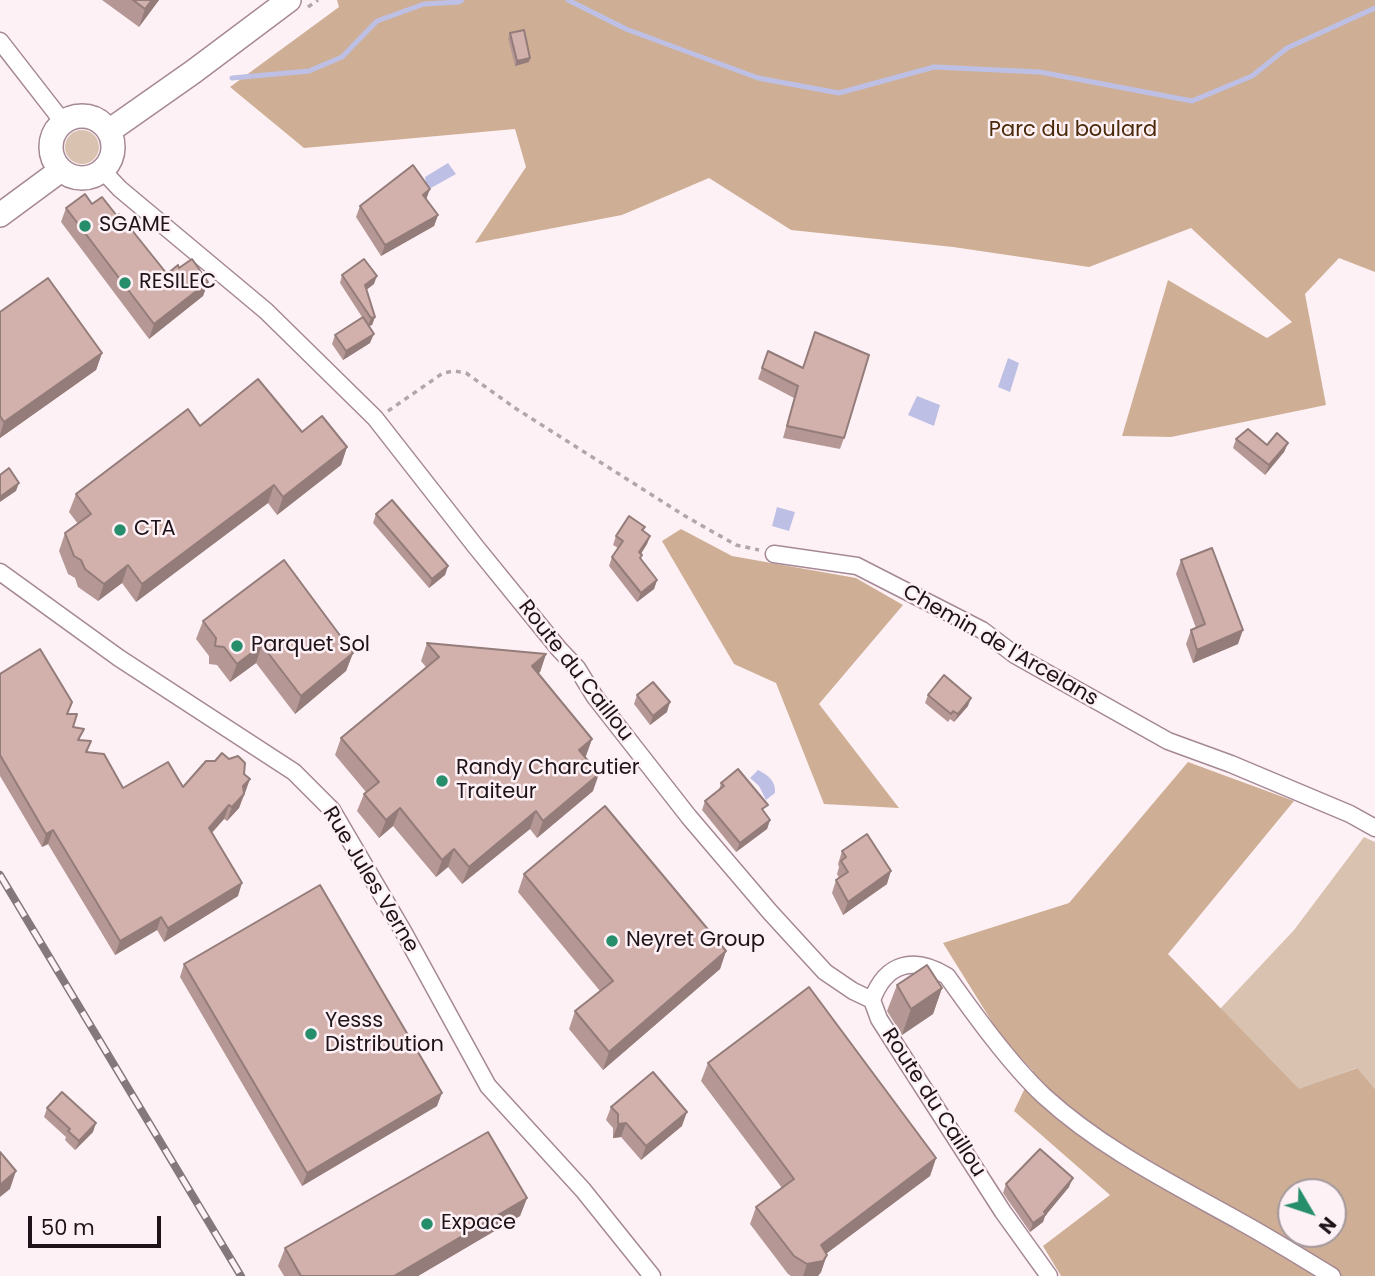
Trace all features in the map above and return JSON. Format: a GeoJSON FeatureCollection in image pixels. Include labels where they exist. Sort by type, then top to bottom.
{"type":"FeatureCollection","features":[{"type":"Feature","properties":{"kind":"main road"},"geometry":{"type":"LineString","coordinates":[[109,131],[289,0]]}},
{"type":"Feature","properties":{"kind":"main road"},"geometry":{"type":"LineString","coordinates":[[83,116],[102,123],[109,131],[113,152],[109,162],[102,170],[86,178],[68,175],[61,170],[52,155],[51,147],[56,129],[63,122],[83,116]]}},
{"type":"Feature","properties":{"kind":"main road"},"geometry":{"type":"LineString","coordinates":[[0,215],[61,170]]}},
{"type":"Feature","properties":{"kind":"street"},"geometry":{"type":"LineString","coordinates":[[0,41],[63,122]]}},
{"type":"Feature","properties":{"kind":"street","name":"Route du Caillou"},"geometry":{"type":"LineString","coordinates":[[102,170],[266,311],[375,418],[475,547],[577,667],[595,697],[689,817],[770,912],[825,972],[872,1000],[886,1030],[1003,1212],[1049,1276]]}},
{"type":"Feature","properties":{"kind":"street","name":"Chemin de l'Arcelans"},"geometry":{"type":"LineString","coordinates":[[774,554],[857,566],[982,630],[1016,655],[1168,741],[1231,764],[1350,814],[1375,828]]}},
{"type":"Feature","properties":{"kind":"street","name":"Rue Jules Verne"},"geometry":{"type":"LineString","coordinates":[[0,572],[119,658],[294,772],[332,810],[403,931],[488,1086],[583,1191],[652,1276]]}},
{"type":"Feature","properties":{"kind":"street"},"geometry":{"type":"LineString","coordinates":[[872,1000],[878,984],[895,969],[911,964],[930,966],[947,976],[1025,1075],[1045,1096],[1086,1129],[1181,1190],[1240,1221],[1332,1276]]}},
{"type":"Feature","properties":{"kind":"path"},"geometry":{"type":"LineString","coordinates":[[375,418],[401,404],[443,373],[466,373],[515,408],[685,516],[736,545],[774,554]]}},
{"type":"Feature","properties":{"kind":"shaded area"},"geometry":{"type":"Polygon","coordinates":[[[82,130],[94,135],[99,147],[94,159],[82,164],[70,159],[65,147],[70,135],[82,130]]]}},
{"type":"Feature","properties":{"kind":"shaded area"},"geometry":{"type":"Polygon","coordinates":[[[1364,837],[1375,842],[1375,1089],[1356,1068],[1299,1090],[1220,1009],[1294,930],[1364,837]]]}},
{"type":"Feature","properties":{"kind":"green space","name":"Parc du boulard"},"geometry":{"type":"Polygon","coordinates":[[[337,0],[1375,0],[1375,272],[1339,258],[1305,294],[1326,405],[1171,437],[1122,436],[1168,280],[1267,338],[1292,322],[1191,228],[1089,267],[953,247],[791,230],[709,178],[622,215],[475,243],[526,167],[515,129],[304,148],[230,87],[339,7],[337,0]]]}},
{"type":"Feature","properties":{"kind":"green space"},"geometry":{"type":"Polygon","coordinates":[[[681,529],[732,556],[856,578],[903,605],[819,704],[899,808],[824,804],[776,683],[734,664],[662,541],[681,529]]]}},
{"type":"Feature","properties":{"kind":"green space"},"geometry":{"type":"Polygon","coordinates":[[[1188,762],[1294,801],[1168,954],[1299,1089],[1357,1068],[1375,1089],[1375,1276],[1061,1276],[1043,1246],[1110,1195],[1014,1111],[1033,1071],[1002,1038],[943,943],[1069,903],[1188,762]]]}},
{"type":"Feature","properties":{"kind":"water"},"geometry":{"type":"Polygon","coordinates":[[[448,163],[456,174],[431,188],[426,185],[425,177],[448,163]]]}},
{"type":"Feature","properties":{"kind":"water"},"geometry":{"type":"Polygon","coordinates":[[[1008,358],[1019,363],[1010,392],[998,387],[1008,358]]]}},
{"type":"Feature","properties":{"kind":"water"},"geometry":{"type":"Polygon","coordinates":[[[917,396],[940,405],[934,426],[908,415],[917,396]]]}},
{"type":"Feature","properties":{"kind":"water"},"geometry":{"type":"Polygon","coordinates":[[[777,507],[795,512],[789,531],[772,526],[777,507]]]}},
{"type":"Feature","properties":{"kind":"water"},"geometry":{"type":"Polygon","coordinates":[[[758,770],[768,776],[774,785],[775,793],[766,800],[759,786],[750,778],[758,770]]]}},
{"type":"Feature","properties":{"kind":"building"},"geometry":{"type":"Polygon","coordinates":[[[133,0],[152,0],[145,9],[133,0]]]}},
{"type":"Feature","properties":{"kind":"building"},"geometry":{"type":"Polygon","coordinates":[[[524,30],[530,58],[517,61],[510,33],[524,30]]]}},
{"type":"Feature","properties":{"kind":"building"},"geometry":{"type":"Polygon","coordinates":[[[413,165],[430,189],[423,195],[438,215],[385,245],[360,206],[413,165]]]}},
{"type":"Feature","properties":{"kind":"building"},"geometry":{"type":"Polygon","coordinates":[[[85,194],[92,204],[102,197],[167,274],[192,259],[208,282],[154,324],[66,208],[85,194]]]}},
{"type":"Feature","properties":{"kind":"building"},"geometry":{"type":"Polygon","coordinates":[[[364,259],[377,276],[365,285],[375,317],[371,318],[342,275],[364,259]]]}},
{"type":"Feature","properties":{"kind":"building"},"geometry":{"type":"Polygon","coordinates":[[[48,278],[102,353],[4,422],[0,416],[0,312],[48,278]]]}},
{"type":"Feature","properties":{"kind":"building"},"geometry":{"type":"Polygon","coordinates":[[[363,317],[374,334],[346,351],[335,335],[363,317]]]}},
{"type":"Feature","properties":{"kind":"building"},"geometry":{"type":"Polygon","coordinates":[[[815,332],[869,355],[844,438],[787,426],[798,386],[762,368],[768,351],[803,368],[815,332]]]}},
{"type":"Feature","properties":{"kind":"building"},"geometry":{"type":"Polygon","coordinates":[[[258,379],[302,432],[322,416],[347,447],[283,497],[274,485],[142,584],[128,565],[104,584],[85,569],[81,560],[74,556],[65,533],[91,514],[76,494],[188,409],[200,426],[258,379]]]}},
{"type":"Feature","properties":{"kind":"building"},"geometry":{"type":"Polygon","coordinates":[[[1248,429],[1267,445],[1277,433],[1288,443],[1269,465],[1236,439],[1248,429]]]}},
{"type":"Feature","properties":{"kind":"building"},"geometry":{"type":"Polygon","coordinates":[[[9,468],[19,483],[0,497],[0,475],[9,468]]]}},
{"type":"Feature","properties":{"kind":"building"},"geometry":{"type":"Polygon","coordinates":[[[392,500],[448,566],[432,579],[376,514],[392,500]]]}},
{"type":"Feature","properties":{"kind":"building"},"geometry":{"type":"Polygon","coordinates":[[[629,516],[645,527],[642,530],[650,536],[639,552],[642,555],[640,558],[657,580],[641,593],[612,557],[623,541],[616,536],[629,516]]]}},
{"type":"Feature","properties":{"kind":"building"},"geometry":{"type":"Polygon","coordinates":[[[1212,548],[1243,630],[1197,650],[1191,630],[1205,624],[1181,560],[1212,548]]]}},
{"type":"Feature","properties":{"kind":"building"},"geometry":{"type":"Polygon","coordinates":[[[284,560],[353,653],[301,696],[262,645],[237,664],[224,647],[215,646],[216,638],[203,621],[284,560]]]}},
{"type":"Feature","properties":{"kind":"building"},"geometry":{"type":"Polygon","coordinates":[[[427,643],[546,654],[532,666],[592,739],[579,750],[599,774],[543,821],[536,811],[469,867],[454,849],[442,860],[400,808],[386,820],[364,794],[379,782],[341,738],[439,657],[427,643]]]}},
{"type":"Feature","properties":{"kind":"building"},"geometry":{"type":"Polygon","coordinates":[[[40,649],[72,702],[67,714],[77,714],[73,727],[84,729],[78,740],[91,741],[86,752],[104,754],[123,788],[168,762],[183,787],[206,761],[215,761],[222,753],[229,759],[238,756],[245,763],[244,774],[250,779],[243,786],[244,794],[232,807],[229,805],[209,828],[242,883],[168,928],[161,917],[120,941],[53,830],[46,834],[0,755],[0,674],[40,649]]]}},
{"type":"Feature","properties":{"kind":"building"},"geometry":{"type":"Polygon","coordinates":[[[944,675],[971,698],[958,714],[953,711],[951,714],[928,695],[944,675]]]}},
{"type":"Feature","properties":{"kind":"building"},"geometry":{"type":"Polygon","coordinates":[[[653,682],[670,702],[653,716],[637,695],[653,682]]]}},
{"type":"Feature","properties":{"kind":"building"},"geometry":{"type":"Polygon","coordinates":[[[738,769],[768,805],[762,809],[770,820],[740,843],[705,801],[724,786],[721,783],[738,769]]]}},
{"type":"Feature","properties":{"kind":"building"},"geometry":{"type":"Polygon","coordinates":[[[605,806],[726,951],[609,1052],[575,1011],[613,981],[524,874],[605,806]]]}},
{"type":"Feature","properties":{"kind":"building"},"geometry":{"type":"Polygon","coordinates":[[[867,834],[891,871],[848,902],[836,880],[848,872],[841,861],[846,857],[842,851],[867,834]]]}},
{"type":"Feature","properties":{"kind":"building"},"geometry":{"type":"Polygon","coordinates":[[[320,885],[442,1093],[307,1173],[184,964],[320,885]]]}},
{"type":"Feature","properties":{"kind":"building"},"geometry":{"type":"Polygon","coordinates":[[[927,965],[942,988],[911,1009],[897,985],[927,965]]]}},
{"type":"Feature","properties":{"kind":"building"},"geometry":{"type":"Polygon","coordinates":[[[809,987],[936,1158],[821,1245],[827,1255],[823,1261],[807,1264],[794,1256],[756,1207],[794,1179],[708,1063],[809,987]]]}},
{"type":"Feature","properties":{"kind":"building"},"geometry":{"type":"Polygon","coordinates":[[[653,1072],[687,1112],[646,1146],[626,1123],[618,1124],[618,1114],[611,1107],[653,1072]]]}},
{"type":"Feature","properties":{"kind":"building"},"geometry":{"type":"Polygon","coordinates":[[[62,1092],[96,1123],[79,1141],[47,1108],[62,1092]]]}},
{"type":"Feature","properties":{"kind":"building"},"geometry":{"type":"Polygon","coordinates":[[[488,1132],[527,1198],[394,1276],[301,1276],[285,1248],[488,1132]]]}},
{"type":"Feature","properties":{"kind":"building"},"geometry":{"type":"Polygon","coordinates":[[[1040,1149],[1073,1178],[1044,1212],[1046,1214],[1033,1223],[1006,1184],[1040,1149]]]}},
{"type":"Feature","properties":{"kind":"building"},"geometry":{"type":"Polygon","coordinates":[[[0,1152],[16,1171],[0,1185],[0,1152]]]}},
{"type":"Feature","properties":{"kind":"waterway"},"geometry":{"type":"LineString","coordinates":[[232,78],[309,71],[342,57],[377,21],[424,4],[462,0]]}},
{"type":"Feature","properties":{"kind":"waterway"},"geometry":{"type":"LineString","coordinates":[[568,0],[626,29],[758,78],[839,93],[934,67],[1040,72],[1192,101],[1252,76],[1287,48],[1375,8]]}},
{"type":"Feature","properties":{"kind":"railway"},"geometry":{"type":"LineString","coordinates":[[0,875],[241,1276]]}},
{"type":"Feature","properties":{"kind":"place","name":"SGAME"},"geometry":{"type":"Point","coordinates":[85,226]}},
{"type":"Feature","properties":{"kind":"place","name":"RESILEC"},"geometry":{"type":"Point","coordinates":[125,283]}},
{"type":"Feature","properties":{"kind":"place","name":"CTA"},"geometry":{"type":"Point","coordinates":[120,530]}},
{"type":"Feature","properties":{"kind":"place","name":"Parquet Sol"},"geometry":{"type":"Point","coordinates":[237,646]}},
{"type":"Feature","properties":{"kind":"place","name":"Randy Charcutier Traiteur"},"geometry":{"type":"Point","coordinates":[442,781]}},
{"type":"Feature","properties":{"kind":"place","name":"Neyret Group"},"geometry":{"type":"Point","coordinates":[612,941]}},
{"type":"Feature","properties":{"kind":"place","name":"Yesss Distribution"},"geometry":{"type":"Point","coordinates":[311,1034]}},
{"type":"Feature","properties":{"kind":"place","name":"Expace"},"geometry":{"type":"Point","coordinates":[427,1224]}}]}
